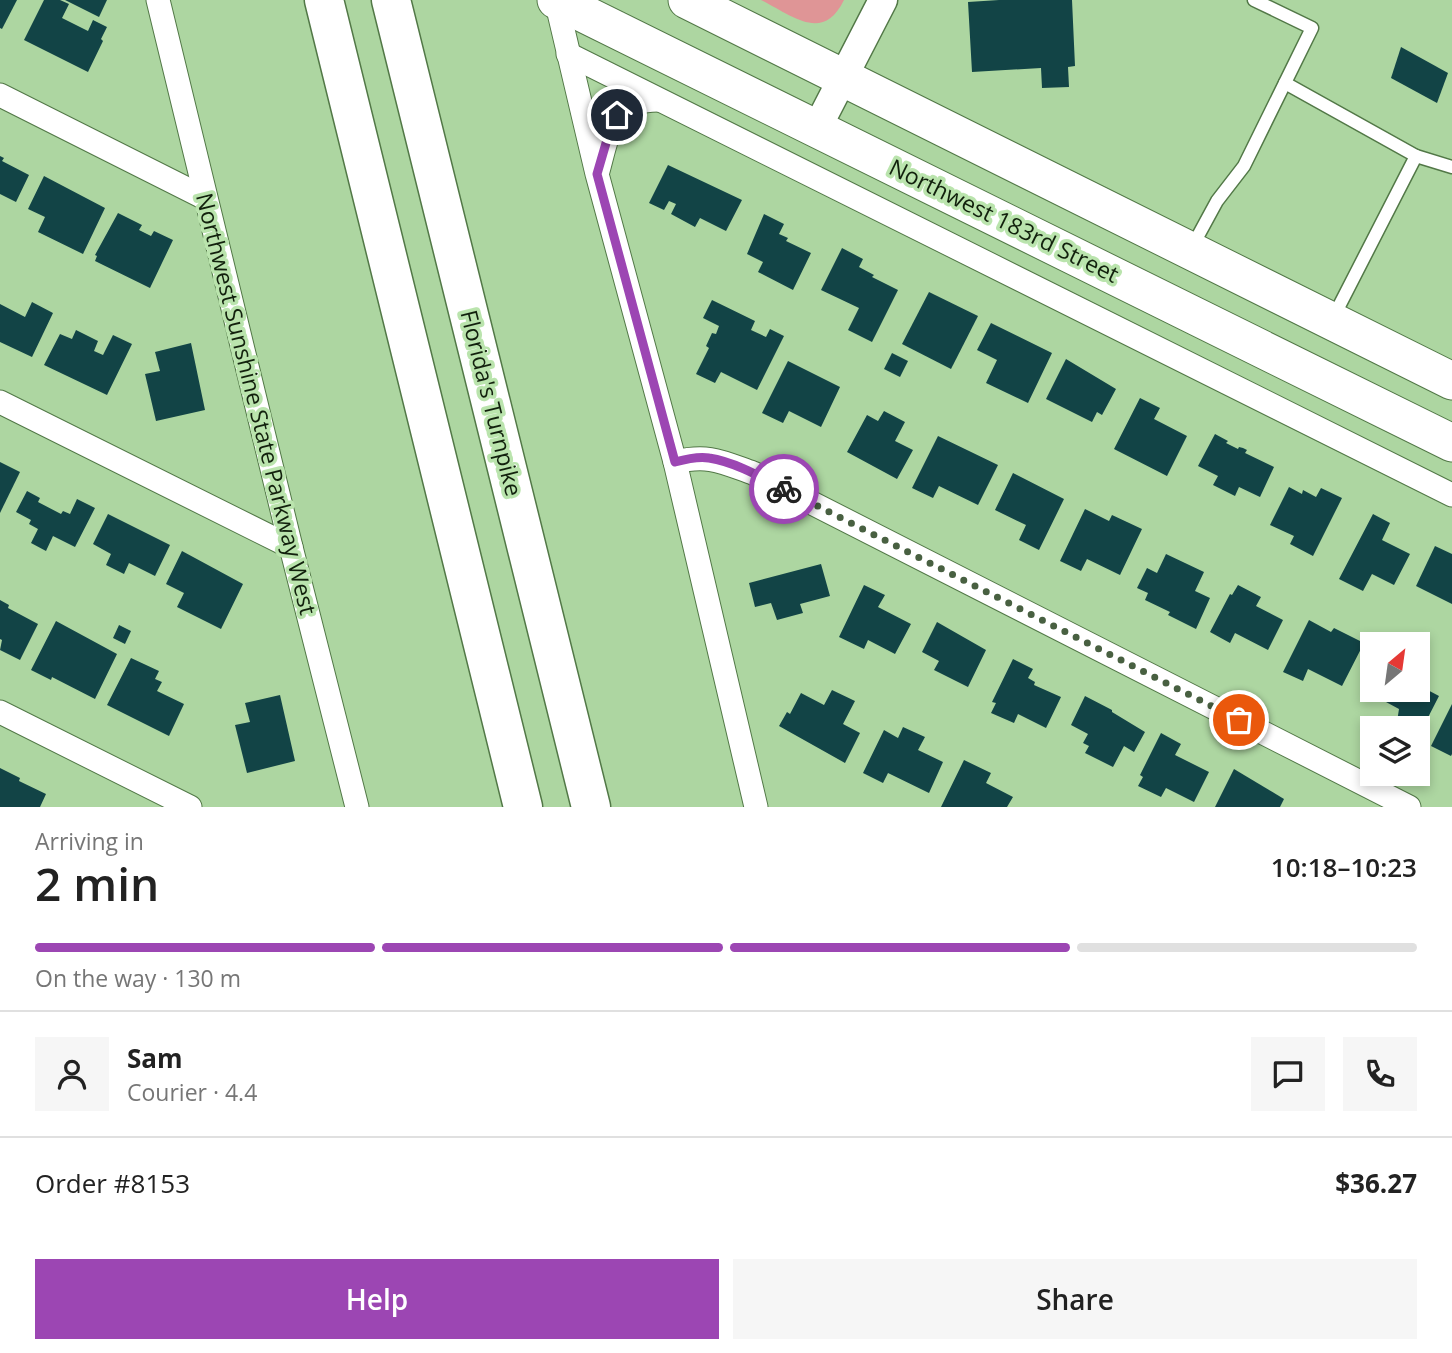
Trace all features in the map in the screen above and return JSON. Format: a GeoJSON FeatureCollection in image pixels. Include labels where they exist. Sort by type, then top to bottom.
{"type":"FeatureCollection","features":[{"type":"Feature","properties":{"kind":"highway"},"geometry":{"type":"LineString","coordinates":[[324,0],[523,807]]}},
{"type":"Feature","properties":{"kind":"highway","name":"Florida's Turnpike"},"geometry":{"type":"LineString","coordinates":[[391,0],[591,807]]}},
{"type":"Feature","properties":{"kind":"main road","name":"Northwest 183rd Street"},"geometry":{"type":"LineString","coordinates":[[556,0],[1452,443]]}},
{"type":"Feature","properties":{"kind":"main road"},"geometry":{"type":"LineString","coordinates":[[687,0],[1452,381]]}},
{"type":"Feature","properties":{"kind":"street","name":"Northwest Sunshine State Parkway West"},"geometry":{"type":"LineString","coordinates":[[159,0],[290,547],[357,807]]}},
{"type":"Feature","properties":{"kind":"street"},"geometry":{"type":"LineString","coordinates":[[556,0],[597,174],[675,462],[756,807]]}},
{"type":"Feature","properties":{"kind":"street"},"geometry":{"type":"LineString","coordinates":[[817,128],[883,0]]}},
{"type":"Feature","properties":{"kind":"street"},"geometry":{"type":"LineString","coordinates":[[568,54],[1452,495]]}},
{"type":"Feature","properties":{"kind":"street"},"geometry":{"type":"LineString","coordinates":[[0,95],[205,198]]}},
{"type":"Feature","properties":{"kind":"street"},"geometry":{"type":"LineString","coordinates":[[597,174],[611,126],[617,115],[645,100],[658,100]]}},
{"type":"Feature","properties":{"kind":"street"},"geometry":{"type":"LineString","coordinates":[[0,402],[290,547]]}},
{"type":"Feature","properties":{"kind":"street"},"geometry":{"type":"LineString","coordinates":[[675,462],[695,457],[710,458],[753,473],[1409,807]]}},
{"type":"Feature","properties":{"kind":"street"},"geometry":{"type":"LineString","coordinates":[[0,712],[190,807]]}},
{"type":"Feature","properties":{"kind":"lane"},"geometry":{"type":"LineString","coordinates":[[1190,250],[1217,201],[1244,166],[1312,28],[1254,0]]}},
{"type":"Feature","properties":{"kind":"lane"},"geometry":{"type":"LineString","coordinates":[[1285,83],[1416,156],[1452,167]]}},
{"type":"Feature","properties":{"kind":"lane"},"geometry":{"type":"LineString","coordinates":[[1332,321],[1416,156]]}},
{"type":"Feature","properties":{"kind":"shaded area"},"geometry":{"type":"Polygon","coordinates":[[[761,0],[844,0],[836,13],[817,23],[796,18],[761,0]]]}},
{"type":"Feature","properties":{"kind":"building"},"geometry":{"type":"Polygon","coordinates":[[[0,0],[17,0],[2,29],[0,28],[0,0]]]}},
{"type":"Feature","properties":{"kind":"building"},"geometry":{"type":"Polygon","coordinates":[[[44,0],[60,0],[69,4],[62,18],[88,31],[93,20],[107,27],[88,72],[24,40],[44,0]]]}},
{"type":"Feature","properties":{"kind":"building"},"geometry":{"type":"Polygon","coordinates":[[[65,0],[107,0],[99,17],[65,0]]]}},
{"type":"Feature","properties":{"kind":"building"},"geometry":{"type":"Polygon","coordinates":[[[1072,0],[1075,66],[1068,67],[1069,87],[1042,88],[1041,68],[972,72],[968,2],[1072,0]]]}},
{"type":"Feature","properties":{"kind":"building"},"geometry":{"type":"Polygon","coordinates":[[[1401,47],[1448,73],[1437,103],[1391,78],[1401,47]]]}},
{"type":"Feature","properties":{"kind":"building"},"geometry":{"type":"Polygon","coordinates":[[[0,156],[4,158],[2,161],[29,175],[16,202],[0,194],[0,156]]]}},
{"type":"Feature","properties":{"kind":"building"},"geometry":{"type":"Polygon","coordinates":[[[668,165],[742,200],[726,231],[700,218],[695,227],[671,214],[676,204],[669,201],[664,210],[649,203],[668,165]]]}},
{"type":"Feature","properties":{"kind":"building"},"geometry":{"type":"Polygon","coordinates":[[[44,176],[105,208],[83,254],[38,232],[45,217],[28,209],[44,176]]]}},
{"type":"Feature","properties":{"kind":"building"},"geometry":{"type":"Polygon","coordinates":[[[118,213],[142,225],[139,230],[151,236],[154,231],[173,240],[150,288],[95,261],[95,255],[118,213]]]}},
{"type":"Feature","properties":{"kind":"building"},"geometry":{"type":"Polygon","coordinates":[[[764,214],[784,224],[779,234],[788,238],[786,241],[811,253],[793,290],[758,272],[763,262],[747,254],[764,214]]]}},
{"type":"Feature","properties":{"kind":"building"},"geometry":{"type":"Polygon","coordinates":[[[842,248],[863,259],[859,267],[874,275],[872,277],[898,290],[872,342],[848,330],[859,308],[821,290],[842,248]]]}},
{"type":"Feature","properties":{"kind":"building"},"geometry":{"type":"Polygon","coordinates":[[[929,292],[978,316],[951,369],[902,344],[929,292]]]}},
{"type":"Feature","properties":{"kind":"building"},"geometry":{"type":"Polygon","coordinates":[[[712,300],[755,321],[751,330],[766,337],[770,329],[784,336],[757,390],[721,372],[715,383],[696,374],[709,348],[706,346],[712,333],[716,334],[719,326],[703,318],[712,300]]]}},
{"type":"Feature","properties":{"kind":"building"},"geometry":{"type":"Polygon","coordinates":[[[32,302],[53,313],[32,357],[0,342],[0,304],[25,317],[32,302]]]}},
{"type":"Feature","properties":{"kind":"building"},"geometry":{"type":"Polygon","coordinates":[[[991,323],[1052,353],[1028,403],[986,383],[997,360],[977,350],[991,323]]]}},
{"type":"Feature","properties":{"kind":"building"},"geometry":{"type":"Polygon","coordinates":[[[76,330],[98,341],[94,351],[103,355],[113,335],[132,344],[107,395],[44,365],[60,334],[72,339],[76,330]]]}},
{"type":"Feature","properties":{"kind":"building"},"geometry":{"type":"Polygon","coordinates":[[[191,343],[205,410],[156,421],[145,374],[160,371],[155,352],[191,343]]]}},
{"type":"Feature","properties":{"kind":"building"},"geometry":{"type":"Polygon","coordinates":[[[892,353],[908,361],[900,377],[884,369],[892,353]]]}},
{"type":"Feature","properties":{"kind":"building"},"geometry":{"type":"Polygon","coordinates":[[[1066,359],[1116,389],[1102,415],[1097,412],[1092,422],[1046,399],[1066,359]]]}},
{"type":"Feature","properties":{"kind":"building"},"geometry":{"type":"Polygon","coordinates":[[[788,361],[840,387],[821,427],[789,411],[783,423],[762,413],[788,361]]]}},
{"type":"Feature","properties":{"kind":"building"},"geometry":{"type":"Polygon","coordinates":[[[1140,398],[1160,408],[1154,419],[1187,436],[1167,476],[1114,449],[1140,398]]]}},
{"type":"Feature","properties":{"kind":"building"},"geometry":{"type":"Polygon","coordinates":[[[884,411],[905,422],[895,441],[913,450],[897,479],[847,452],[867,415],[878,421],[884,411]]]}},
{"type":"Feature","properties":{"kind":"building"},"geometry":{"type":"Polygon","coordinates":[[[1215,434],[1228,441],[1226,443],[1247,450],[1245,453],[1274,467],[1260,497],[1239,487],[1235,496],[1213,485],[1218,476],[1198,466],[1215,434]]]}},
{"type":"Feature","properties":{"kind":"building"},"geometry":{"type":"Polygon","coordinates":[[[938,436],[998,465],[978,505],[939,486],[933,498],[912,488],[938,436]]]}},
{"type":"Feature","properties":{"kind":"building"},"geometry":{"type":"Polygon","coordinates":[[[0,462],[20,472],[0,513],[0,462]]]}},
{"type":"Feature","properties":{"kind":"building"},"geometry":{"type":"Polygon","coordinates":[[[1013,473],[1064,499],[1039,550],[1019,540],[1026,525],[995,510],[1013,473]]]}},
{"type":"Feature","properties":{"kind":"building"},"geometry":{"type":"Polygon","coordinates":[[[1289,487],[1316,497],[1321,488],[1342,498],[1313,556],[1290,544],[1294,536],[1270,525],[1289,487]]]}},
{"type":"Feature","properties":{"kind":"building"},"geometry":{"type":"Polygon","coordinates":[[[27,491],[40,498],[38,502],[61,514],[63,511],[70,514],[77,499],[95,508],[75,547],[53,536],[46,551],[31,543],[38,529],[29,524],[31,520],[16,512],[27,491]]]}},
{"type":"Feature","properties":{"kind":"building"},"geometry":{"type":"Polygon","coordinates":[[[1085,509],[1109,521],[1112,515],[1142,529],[1120,575],[1087,559],[1081,571],[1060,561],[1085,509]]]}},
{"type":"Feature","properties":{"kind":"building"},"geometry":{"type":"Polygon","coordinates":[[[108,514],[170,545],[155,576],[129,563],[124,574],[106,565],[111,554],[93,544],[108,514]]]}},
{"type":"Feature","properties":{"kind":"building"},"geometry":{"type":"Polygon","coordinates":[[[1373,514],[1390,523],[1382,540],[1410,554],[1394,585],[1372,574],[1363,591],[1339,579],[1373,514]]]}},
{"type":"Feature","properties":{"kind":"building"},"geometry":{"type":"Polygon","coordinates":[[[1435,546],[1452,554],[1452,604],[1416,586],[1435,546]]]}},
{"type":"Feature","properties":{"kind":"building"},"geometry":{"type":"Polygon","coordinates":[[[182,551],[243,584],[221,629],[177,607],[184,593],[166,584],[182,551]]]}},
{"type":"Feature","properties":{"kind":"building"},"geometry":{"type":"Polygon","coordinates":[[[1166,554],[1204,572],[1195,591],[1210,598],[1196,629],[1145,600],[1148,593],[1137,588],[1147,568],[1157,573],[1166,554]]]}},
{"type":"Feature","properties":{"kind":"building"},"geometry":{"type":"Polygon","coordinates":[[[821,564],[830,596],[800,604],[803,613],[777,620],[771,603],[755,607],[749,583],[821,564]]]}},
{"type":"Feature","properties":{"kind":"building"},"geometry":{"type":"Polygon","coordinates":[[[864,585],[885,595],[878,607],[911,624],[895,654],[868,640],[864,649],[839,637],[864,585]]]}},
{"type":"Feature","properties":{"kind":"building"},"geometry":{"type":"Polygon","coordinates":[[[1238,585],[1261,597],[1256,606],[1283,620],[1268,650],[1235,633],[1230,643],[1210,632],[1230,594],[1232,595],[1238,585]]]}},
{"type":"Feature","properties":{"kind":"building"},"geometry":{"type":"Polygon","coordinates":[[[0,600],[9,605],[8,608],[38,624],[20,660],[0,650],[0,600]]]}},
{"type":"Feature","properties":{"kind":"building"},"geometry":{"type":"Polygon","coordinates":[[[1309,620],[1331,632],[1334,628],[1360,641],[1360,651],[1342,686],[1308,669],[1303,681],[1283,672],[1309,620]]]}},
{"type":"Feature","properties":{"kind":"building"},"geometry":{"type":"Polygon","coordinates":[[[56,621],[117,654],[95,699],[52,677],[51,680],[31,670],[56,621]]]}},
{"type":"Feature","properties":{"kind":"building"},"geometry":{"type":"Polygon","coordinates":[[[937,622],[986,650],[968,687],[934,670],[939,661],[922,652],[937,622]]]}},
{"type":"Feature","properties":{"kind":"building"},"geometry":{"type":"Polygon","coordinates":[[[119,625],[131,631],[125,644],[113,638],[119,625]]]}},
{"type":"Feature","properties":{"kind":"building"},"geometry":{"type":"Polygon","coordinates":[[[131,658],[159,671],[155,679],[162,682],[157,691],[184,704],[169,736],[107,705],[131,658]]]}},
{"type":"Feature","properties":{"kind":"building"},"geometry":{"type":"Polygon","coordinates":[[[1013,659],[1033,669],[1028,678],[1035,682],[1034,685],[1061,697],[1046,728],[1018,714],[1014,723],[991,713],[996,703],[992,702],[1013,659]]]}},
{"type":"Feature","properties":{"kind":"building"},"geometry":{"type":"Polygon","coordinates":[[[832,690],[855,701],[843,724],[860,733],[845,763],[779,726],[787,712],[790,714],[801,693],[824,705],[832,690]]]}},
{"type":"Feature","properties":{"kind":"building"},"geometry":{"type":"Polygon","coordinates":[[[1430,691],[1439,696],[1429,716],[1398,716],[1399,709],[1386,702],[1430,702],[1430,691]]]}},
{"type":"Feature","properties":{"kind":"building"},"geometry":{"type":"Polygon","coordinates":[[[280,695],[295,761],[247,773],[235,725],[250,722],[245,703],[280,695]]]}},
{"type":"Feature","properties":{"kind":"building"},"geometry":{"type":"Polygon","coordinates":[[[1085,696],[1145,732],[1134,752],[1124,746],[1113,767],[1085,753],[1089,746],[1083,743],[1088,734],[1071,725],[1085,696]]]}},
{"type":"Feature","properties":{"kind":"building"},"geometry":{"type":"Polygon","coordinates":[[[1452,704],[1452,754],[1451,756],[1431,746],[1452,704]]]}},
{"type":"Feature","properties":{"kind":"building"},"geometry":{"type":"Polygon","coordinates":[[[903,727],[925,737],[918,750],[943,762],[929,793],[888,773],[883,783],[863,773],[884,730],[898,738],[903,727]]]}},
{"type":"Feature","properties":{"kind":"building"},"geometry":{"type":"Polygon","coordinates":[[[1161,733],[1181,744],[1175,755],[1209,772],[1194,802],[1166,788],[1161,797],[1138,786],[1143,777],[1140,775],[1161,733]]]}},
{"type":"Feature","properties":{"kind":"building"},"geometry":{"type":"Polygon","coordinates":[[[964,760],[991,773],[986,783],[1013,797],[1007,807],[941,807],[964,760]]]}},
{"type":"Feature","properties":{"kind":"building"},"geometry":{"type":"Polygon","coordinates":[[[0,768],[46,794],[40,807],[0,807],[0,768]]]}},
{"type":"Feature","properties":{"kind":"building"},"geometry":{"type":"Polygon","coordinates":[[[1234,769],[1284,799],[1280,807],[1215,807],[1234,769]]]}},
{"type":"Feature","properties":{"kind":"way so far"},"geometry":{"type":"LineString","coordinates":[[784,489],[1239,720]]}},
{"type":"Feature","properties":{"kind":"route"},"geometry":{"type":"LineString","coordinates":[[617,115],[611,126],[597,174],[675,462],[695,457],[710,458],[753,473],[784,489]]}}]}
